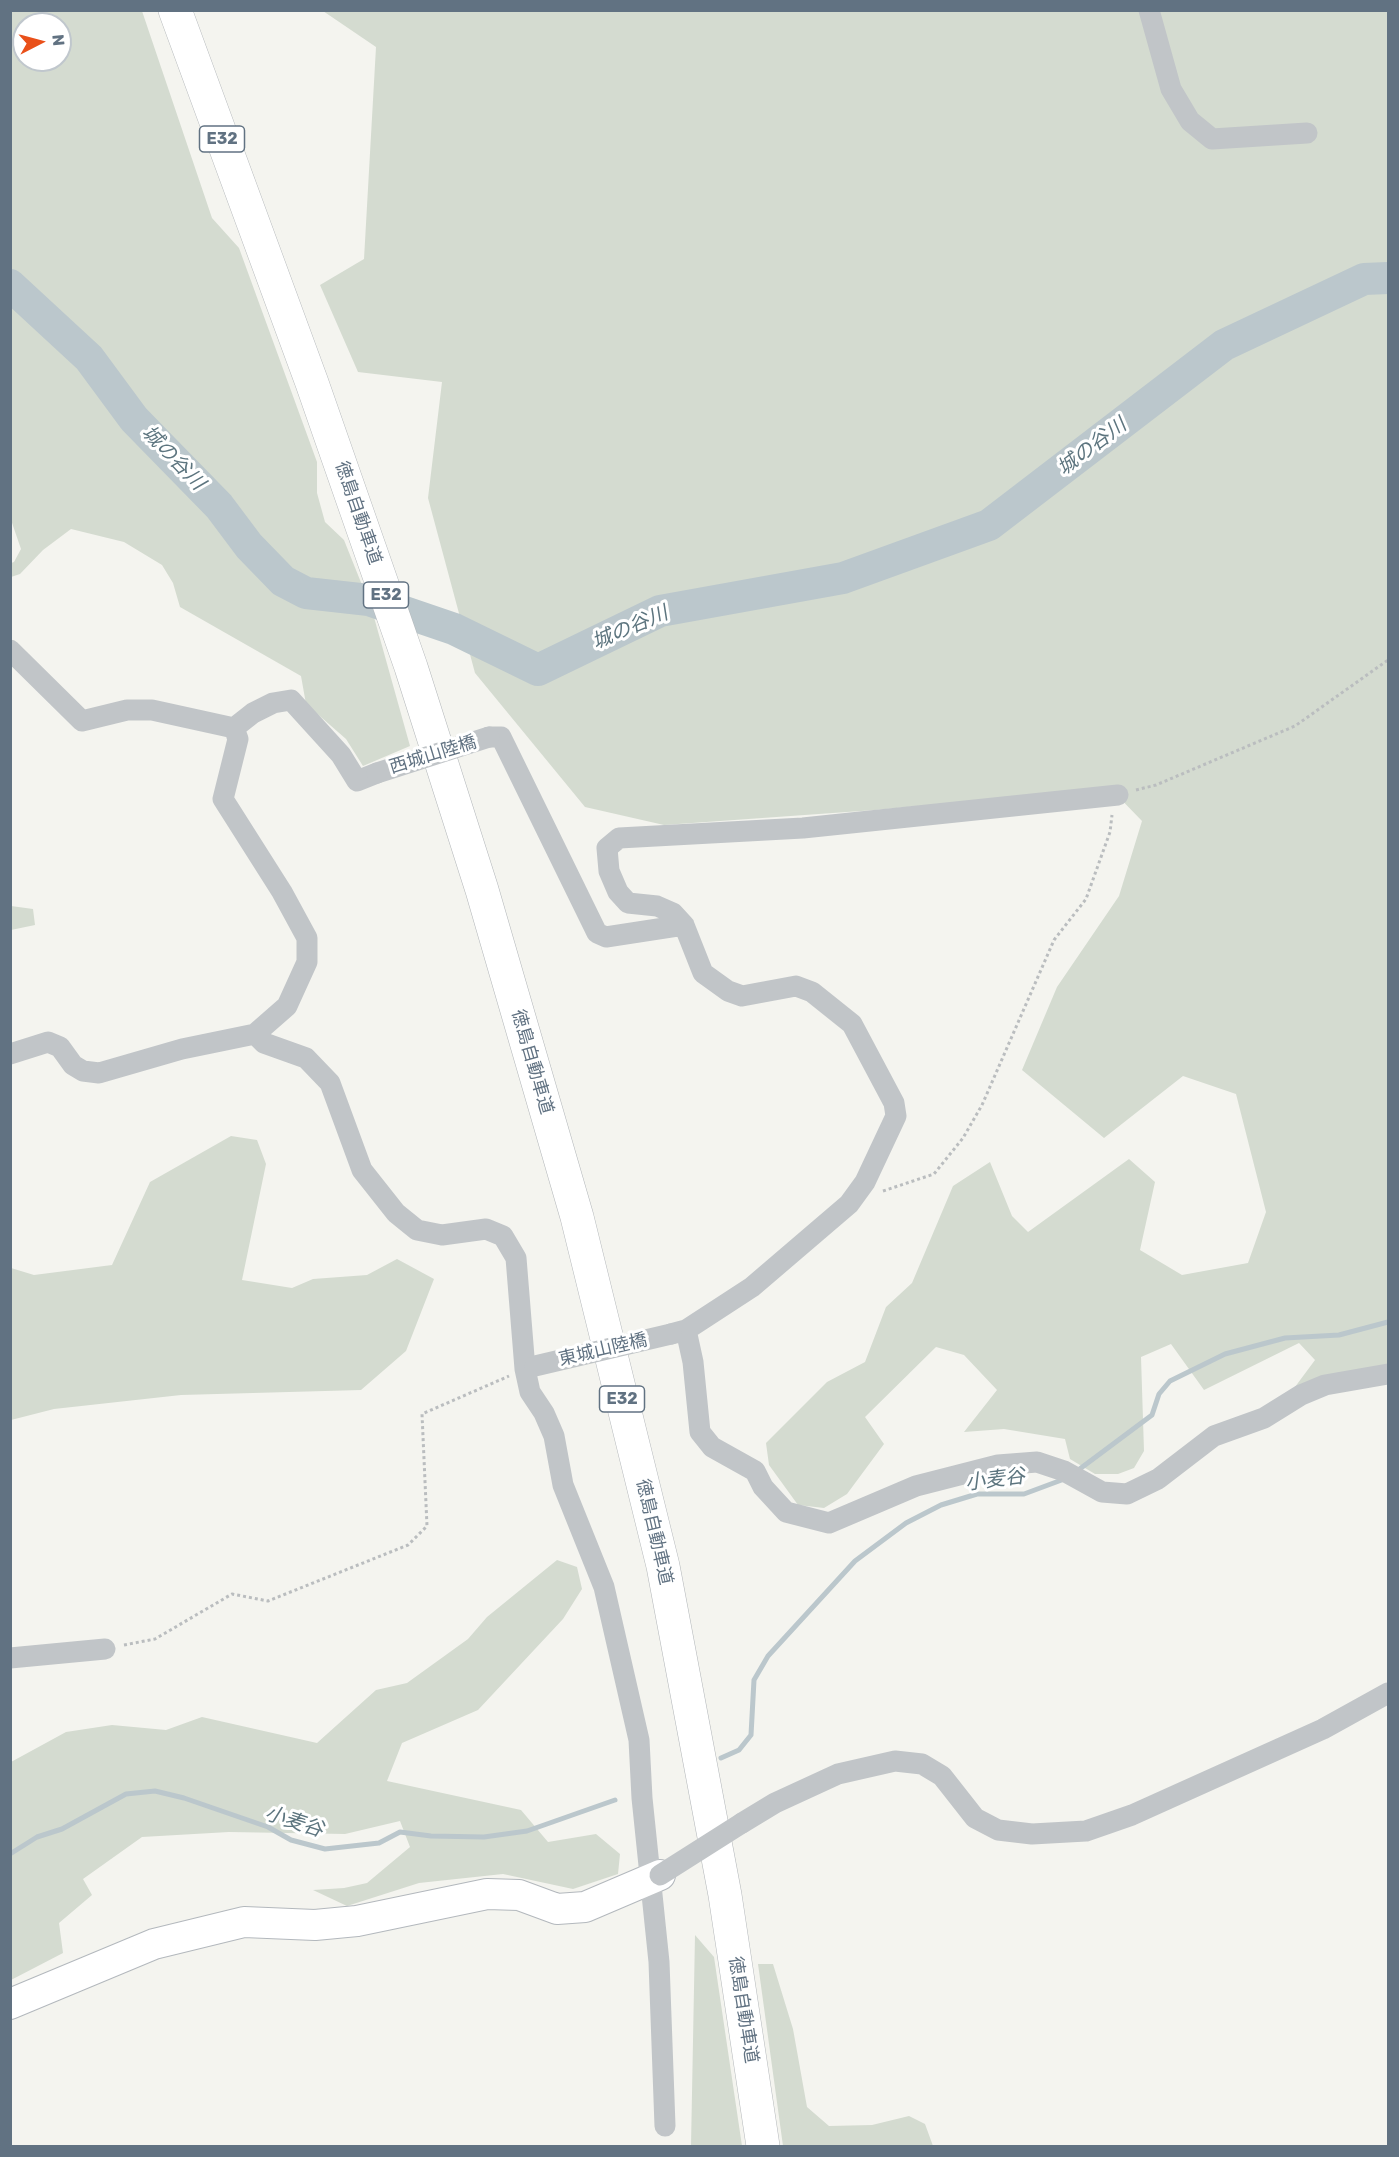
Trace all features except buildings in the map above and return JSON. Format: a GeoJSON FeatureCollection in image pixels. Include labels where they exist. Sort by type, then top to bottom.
{"type":"FeatureCollection","features":[{"type":"Feature","properties":{"kind":"highway","name":"徳島自動車道"},"geometry":{"type":"LineString","coordinates":[[175,10],[312,384],[411,667],[482,890],[577,1217],[663,1566],[726,1895],[763,2146]]}},
{"type":"Feature","properties":{"kind":"street"},"geometry":{"type":"LineString","coordinates":[[1149,10],[1171,89],[1190,121],[1212,139],[1307,133]]}},
{"type":"Feature","properties":{"kind":"street"},"geometry":{"type":"LineString","coordinates":[[10,650],[82,721],[127,710],[152,710],[234,728],[238,739],[223,799],[282,892],[307,938],[307,962],[287,1006],[255,1034],[182,1049],[99,1073],[83,1071],[73,1065],[60,1047],[48,1042],[10,1054]]}},
{"type":"Feature","properties":{"kind":"street","name":"西城山陸橋"},"geometry":{"type":"LineString","coordinates":[[234,728],[263,708],[291,700],[341,755],[357,781],[489,737],[501,737],[597,933],[606,937],[684,925]]}},
{"type":"Feature","properties":{"kind":"street"},"geometry":{"type":"LineString","coordinates":[[684,925],[673,913],[657,906],[628,903],[618,892],[609,871],[607,848],[619,838],[803,828],[1118,795]]}},
{"type":"Feature","properties":{"kind":"street","name":"東城山陸橋"},"geometry":{"type":"LineString","coordinates":[[530,1368],[679,1332],[752,1287],[849,1204],[865,1182],[896,1116],[894,1103],[852,1024],[812,992],[796,986],[742,996],[728,991],[703,973],[684,925]]}},
{"type":"Feature","properties":{"kind":"street"},"geometry":{"type":"LineString","coordinates":[[255,1034],[264,1043],[306,1058],[330,1083],[362,1170],[396,1214],[417,1230],[442,1235],[486,1229],[504,1236],[516,1258],[530,1368],[530,1392],[544,1413],[554,1436],[563,1485],[604,1587],[617,1635],[639,1740],[655,1878],[665,2126]]}},
{"type":"Feature","properties":{"kind":"street"},"geometry":{"type":"LineString","coordinates":[[679,1332],[693,1362],[700,1432],[712,1447],[755,1471],[763,1487],[786,1512],[829,1523],[916,1486],[998,1465],[1037,1462],[1070,1475],[1102,1492],[1127,1494],[1158,1479],[1214,1436],[1264,1418],[1301,1395],[1325,1385],[1389,1374]]}},
{"type":"Feature","properties":{"kind":"street"},"geometry":{"type":"LineString","coordinates":[[10,1658],[105,1649]]}},
{"type":"Feature","properties":{"kind":"street"},"geometry":{"type":"LineString","coordinates":[[10,2004],[88,1969],[154,1944],[244,1922],[315,1925],[357,1921],[488,1894],[519,1895],[557,1910],[585,1907],[655,1878],[775,1803],[838,1774],[895,1761],[922,1764],[942,1776],[975,1818],[998,1830],[1032,1834],[1086,1831],[1132,1815],[1312,1733],[1389,1693]]}},
{"type":"Feature","properties":{"kind":"path"},"geometry":{"type":"LineString","coordinates":[[880,1191],[934,1174],[963,1138],[982,1105],[1054,940],[1086,899],[1110,832],[1112,814],[1118,795],[1156,785],[1296,726],[1389,660]]}},
{"type":"Feature","properties":{"kind":"path"},"geometry":{"type":"LineString","coordinates":[[105,1649],[156,1639],[232,1594],[268,1601],[408,1545],[427,1526],[422,1414],[530,1368]]}},
{"type":"Feature","properties":{"kind":"shaded area"},"geometry":{"type":"Polygon","coordinates":[[[10,11],[142,11],[212,218],[239,248],[317,462],[317,493],[325,522],[344,540],[372,610],[410,746],[363,766],[346,739],[306,704],[301,676],[180,607],[173,583],[162,565],[124,542],[71,529],[43,550],[20,574],[11,577],[11,563],[14,562],[21,549],[10,517],[10,11]]]}},
{"type":"Feature","properties":{"kind":"shaded area"},"geometry":{"type":"Polygon","coordinates":[[[323,11],[1388,11],[1388,1366],[1292,1391],[1315,1360],[1299,1343],[1204,1390],[1171,1344],[1141,1357],[1144,1451],[1134,1468],[1118,1474],[1095,1474],[1070,1459],[1065,1439],[1004,1429],[964,1432],[997,1390],[964,1355],[936,1347],[865,1417],[884,1444],[847,1494],[824,1508],[798,1505],[769,1465],[766,1443],[827,1382],[865,1362],[886,1307],[912,1283],[953,1186],[990,1162],[1012,1216],[1028,1232],[1129,1159],[1155,1182],[1140,1250],[1182,1275],[1248,1263],[1266,1212],[1236,1094],[1183,1076],[1104,1138],[1022,1070],[1057,987],[1119,896],[1142,821],[1110,788],[875,810],[664,825],[585,807],[475,673],[428,498],[442,382],[358,372],[320,285],[364,259],[376,47],[323,11]]]}},
{"type":"Feature","properties":{"kind":"shaded area"},"geometry":{"type":"Polygon","coordinates":[[[11,906],[33,909],[35,925],[11,930],[11,906]]]}},
{"type":"Feature","properties":{"kind":"shaded area"},"geometry":{"type":"Polygon","coordinates":[[[231,1136],[257,1140],[266,1164],[242,1280],[292,1288],[313,1279],[367,1275],[397,1259],[434,1279],[406,1351],[361,1390],[181,1395],[54,1409],[11,1420],[11,1268],[34,1275],[112,1265],[150,1182],[231,1136]]]}},
{"type":"Feature","properties":{"kind":"shaded area"},"geometry":{"type":"Polygon","coordinates":[[[557,1560],[577,1567],[582,1589],[563,1619],[478,1710],[402,1743],[387,1781],[521,1810],[548,1842],[596,1834],[620,1854],[618,1874],[573,1889],[503,1874],[419,1883],[347,1906],[313,1890],[344,1888],[367,1883],[410,1847],[400,1821],[345,1834],[229,1832],[142,1837],[83,1879],[92,1895],[59,1923],[63,1953],[11,1980],[11,1762],[66,1732],[112,1725],[166,1730],[202,1717],[317,1743],[376,1690],[407,1683],[468,1639],[487,1617],[557,1560]]]}},
{"type":"Feature","properties":{"kind":"shaded area"},"geometry":{"type":"Polygon","coordinates":[[[695,1935],[714,1957],[742,2146],[691,2146],[695,1935]]]}},
{"type":"Feature","properties":{"kind":"shaded area"},"geometry":{"type":"Polygon","coordinates":[[[758,1964],[773,1964],[793,2029],[807,2107],[829,2126],[872,2125],[909,2116],[925,2124],[933,2146],[783,2146],[758,1964]]]}},
{"type":"Feature","properties":{"kind":"waterway","name":"城の谷川"},"geometry":{"type":"LineString","coordinates":[[10,285],[89,358],[134,419],[219,506],[249,546],[283,581],[306,593],[369,600],[454,629],[538,670],[660,611],[843,578],[989,525],[1224,345],[1364,279],[1388,278]]}},
{"type":"Feature","properties":{"kind":"waterway","name":"小麦谷"},"geometry":{"type":"LineString","coordinates":[[1077,1471],[1152,1415],[1159,1394],[1170,1381],[1225,1354],[1285,1338],[1339,1335],[1388,1322]]}},
{"type":"Feature","properties":{"kind":"waterway","name":"小麦谷"},"geometry":{"type":"LineString","coordinates":[[721,1758],[739,1750],[751,1735],[754,1680],[768,1656],[855,1561],[906,1523],[941,1505],[977,1494],[1024,1494],[1067,1478]]}},
{"type":"Feature","properties":{"kind":"waterway","name":"小麦谷"},"geometry":{"type":"LineString","coordinates":[[10,1854],[37,1837],[62,1829],[126,1794],[155,1791],[184,1798],[268,1827],[291,1840],[325,1849],[379,1843],[400,1832],[431,1836],[484,1837],[527,1831],[615,1800]]}}]}
